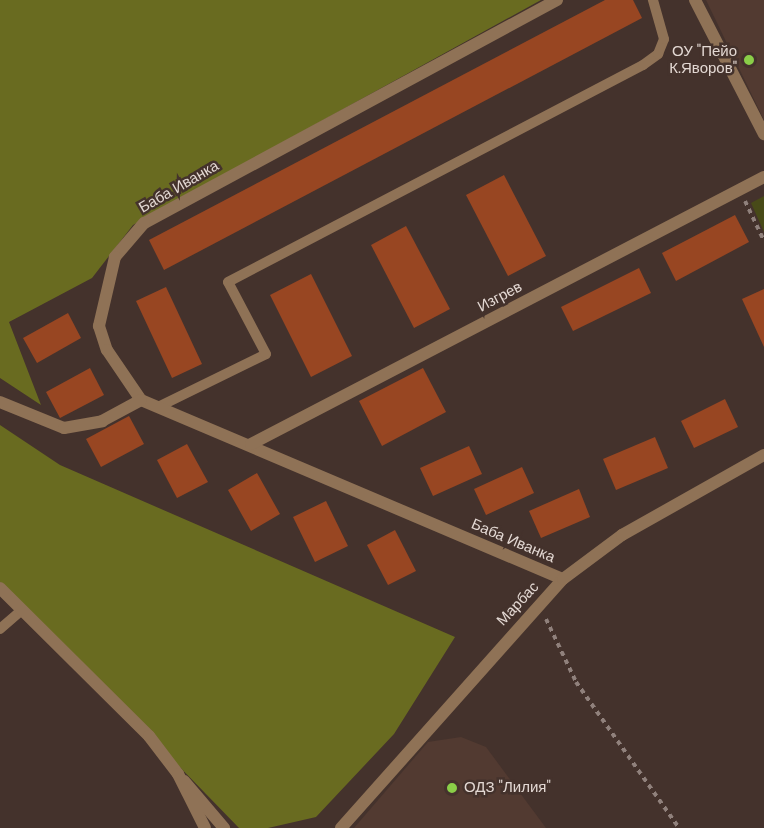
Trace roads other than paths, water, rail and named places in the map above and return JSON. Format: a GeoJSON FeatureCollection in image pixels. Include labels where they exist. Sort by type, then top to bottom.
{"type":"FeatureCollection","features":[{"type":"Feature","properties":{"kind":"street","name":"Баба Иванка"},"geometry":{"type":"LineString","coordinates":[[557,0],[166,208],[127,237],[107,278],[99,326],[106,350],[141,400],[250,444],[563,579]]}},
{"type":"Feature","properties":{"kind":"street"},"geometry":{"type":"LineString","coordinates":[[695,0],[764,134]]}},
{"type":"Feature","properties":{"kind":"street","name":"Изгрев"},"geometry":{"type":"LineString","coordinates":[[250,444],[764,177]]}},
{"type":"Feature","properties":{"kind":"street"},"geometry":{"type":"LineString","coordinates":[[0,402],[64,428],[102,421],[141,400]]}},
{"type":"Feature","properties":{"kind":"street","name":"Марбас"},"geometry":{"type":"LineString","coordinates":[[341,828],[538,603],[563,579],[641,523],[764,455]]}},
{"type":"Feature","properties":{"kind":"street"},"geometry":{"type":"LineString","coordinates":[[0,588],[119,704],[224,828]]}},
{"type":"Feature","properties":{"kind":"street"},"geometry":{"type":"LineString","coordinates":[[178,774],[205,828]]}},
{"type":"Feature","properties":{"kind":"lane"},"geometry":{"type":"LineString","coordinates":[[158,407],[266,354],[228,282],[643,65],[658,54],[664,39],[653,0]]}},
{"type":"Feature","properties":{"kind":"lane"},"geometry":{"type":"LineString","coordinates":[[0,629],[22,610]]}},
{"type":"Feature","properties":{"kind":"place","name":"ОУ \"Пейо К.Яворов\""},"geometry":{"type":"Point","coordinates":[749,60]}},
{"type":"Feature","properties":{"kind":"place","name":"ОДЗ \"Лилия\""},"geometry":{"type":"Point","coordinates":[452,788]}}]}
